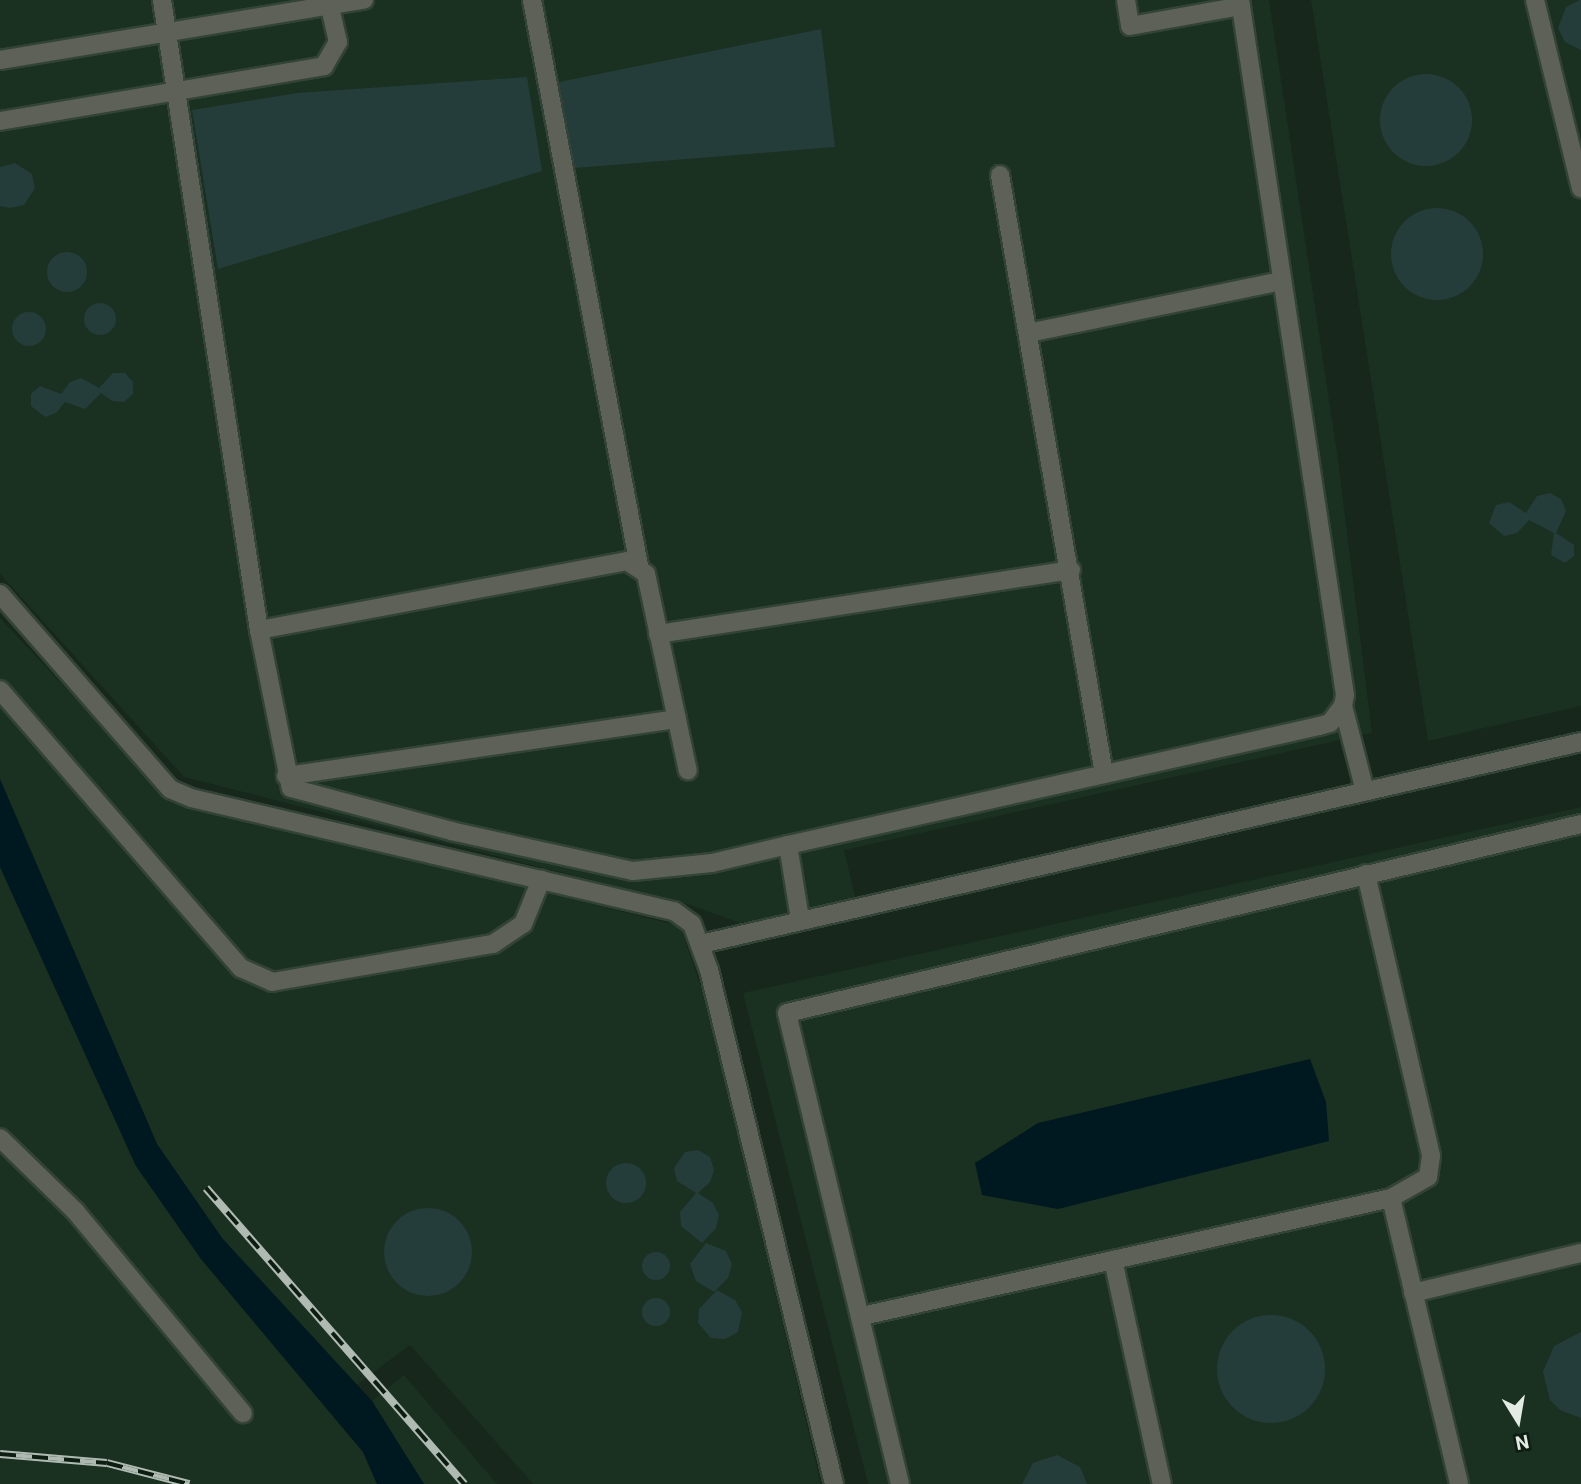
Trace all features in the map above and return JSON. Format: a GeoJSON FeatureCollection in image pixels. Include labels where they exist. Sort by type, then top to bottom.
{"type":"FeatureCollection","features":[{"type":"Feature","properties":{"kind":"street"},"geometry":{"type":"LineString","coordinates":[[162,0],[259,630],[286,776],[291,788],[302,794],[633,871],[712,863],[1319,726],[1330,723],[1343,706]]}},
{"type":"Feature","properties":{"kind":"street"},"geometry":{"type":"LineString","coordinates":[[0,60],[168,36],[365,0]]}},
{"type":"Feature","properties":{"kind":"street"},"geometry":{"type":"LineString","coordinates":[[532,0],[639,566],[646,575],[688,771]]}},
{"type":"Feature","properties":{"kind":"street"},"geometry":{"type":"LineString","coordinates":[[1126,0],[1130,26],[1241,3],[1345,695],[1343,706],[1365,791]]}},
{"type":"Feature","properties":{"kind":"street"},"geometry":{"type":"LineString","coordinates":[[1535,0],[1581,188]]}},
{"type":"Feature","properties":{"kind":"street"},"geometry":{"type":"LineString","coordinates":[[0,121],[177,95],[324,66],[338,42],[330,6]]}},
{"type":"Feature","properties":{"kind":"street"},"geometry":{"type":"LineString","coordinates":[[1000,175],[1071,570],[1104,774]]}},
{"type":"Feature","properties":{"kind":"street"},"geometry":{"type":"LineString","coordinates":[[1028,334],[1282,281]]}},
{"type":"Feature","properties":{"kind":"street"},"geometry":{"type":"LineString","coordinates":[[259,630],[627,561],[639,566]]}},
{"type":"Feature","properties":{"kind":"street"},"geometry":{"type":"LineString","coordinates":[[658,634],[1071,570]]}},
{"type":"Feature","properties":{"kind":"street"},"geometry":{"type":"LineString","coordinates":[[0,594],[170,789],[191,798],[674,911],[692,924],[701,944],[834,1484]]}},
{"type":"Feature","properties":{"kind":"street"},"geometry":{"type":"LineString","coordinates":[[0,690],[241,968],[272,982],[493,944],[523,924],[541,880]]}},
{"type":"Feature","properties":{"kind":"street"},"geometry":{"type":"LineString","coordinates":[[286,776],[677,719]]}},
{"type":"Feature","properties":{"kind":"street"},"geometry":{"type":"LineString","coordinates":[[701,944],[800,919],[1581,743]]}},
{"type":"Feature","properties":{"kind":"street"},"geometry":{"type":"LineString","coordinates":[[900,1484],[862,1316],[787,1013],[1581,824]]}},
{"type":"Feature","properties":{"kind":"street"},"geometry":{"type":"LineString","coordinates":[[788,845],[800,919]]}},
{"type":"Feature","properties":{"kind":"street"},"geometry":{"type":"LineString","coordinates":[[862,1316],[1391,1198],[1428,1177],[1431,1156],[1366,874]]}},
{"type":"Feature","properties":{"kind":"street"},"geometry":{"type":"LineString","coordinates":[[0,1138],[75,1211],[243,1413]]}},
{"type":"Feature","properties":{"kind":"street"},"geometry":{"type":"LineString","coordinates":[[1391,1198],[1459,1484]]}},
{"type":"Feature","properties":{"kind":"street"},"geometry":{"type":"LineString","coordinates":[[1413,1293],[1581,1253]]}},
{"type":"Feature","properties":{"kind":"street"},"geometry":{"type":"LineString","coordinates":[[1113,1260],[1162,1484]]}},
{"type":"Feature","properties":{"kind":"shaded area"},"geometry":{"type":"Polygon","coordinates":[[[0,0],[1269,0],[1338,460],[1372,733],[844,850],[856,900],[740,923],[690,905],[184,777],[0,574],[0,0]]]}},
{"type":"Feature","properties":{"kind":"shaded area"},"geometry":{"type":"Polygon","coordinates":[[[1311,0],[1581,0],[1581,706],[1428,741],[1311,0]]]}},
{"type":"Feature","properties":{"kind":"shaded area"},"geometry":{"type":"Polygon","coordinates":[[[0,618],[169,798],[680,926],[706,1001],[821,1484],[533,1484],[410,1345],[354,1387],[222,1238],[157,1144],[0,779],[0,618]]]}},
{"type":"Feature","properties":{"kind":"shaded area"},"geometry":{"type":"Polygon","coordinates":[[[1581,807],[1581,1484],[868,1484],[743,993],[1581,807]]]}},
{"type":"Feature","properties":{"kind":"shaded area"},"geometry":{"type":"Polygon","coordinates":[[[0,867],[136,1166],[201,1259],[363,1452],[377,1484],[0,1484],[0,867]]]}},
{"type":"Feature","properties":{"kind":"shaded area"},"geometry":{"type":"Polygon","coordinates":[[[404,1375],[497,1484],[424,1484],[372,1401],[404,1375]]]}},
{"type":"Feature","properties":{"kind":"water"},"geometry":{"type":"Polygon","coordinates":[[[0,779],[157,1144],[222,1238],[372,1401],[424,1484],[377,1484],[363,1452],[201,1259],[136,1166],[0,867],[0,779]]]}},
{"type":"Feature","properties":{"kind":"water"},"geometry":{"type":"Polygon","coordinates":[[[1310,1059],[1326,1102],[1329,1141],[1058,1209],[982,1195],[975,1163],[1038,1123],[1310,1059]]]}},
{"type":"Feature","properties":{"kind":"building"},"geometry":{"type":"Polygon","coordinates":[[[1581,0],[1581,50],[1565,42],[1558,28],[1566,7],[1581,0]]]}},
{"type":"Feature","properties":{"kind":"building"},"geometry":{"type":"Polygon","coordinates":[[[821,29],[835,147],[575,168],[559,82],[821,29]]]}},
{"type":"Feature","properties":{"kind":"building"},"geometry":{"type":"Polygon","coordinates":[[[1426,74],[1444,78],[1458,88],[1468,102],[1472,120],[1468,138],[1458,152],[1444,162],[1426,166],[1408,162],[1394,152],[1384,138],[1380,120],[1384,102],[1394,88],[1408,78],[1426,74]]]}},
{"type":"Feature","properties":{"kind":"building"},"geometry":{"type":"Polygon","coordinates":[[[527,77],[542,171],[218,269],[192,110],[297,93],[527,77]]]}},
{"type":"Feature","properties":{"kind":"building"},"geometry":{"type":"Polygon","coordinates":[[[15,163],[32,174],[35,188],[24,205],[10,208],[0,206],[0,167],[15,163]]]}},
{"type":"Feature","properties":{"kind":"building"},"geometry":{"type":"Polygon","coordinates":[[[1437,208],[1455,212],[1469,222],[1479,236],[1483,254],[1479,272],[1469,286],[1455,296],[1437,300],[1419,296],[1405,286],[1395,272],[1391,254],[1395,236],[1405,222],[1419,212],[1437,208]]]}},
{"type":"Feature","properties":{"kind":"building"},"geometry":{"type":"Polygon","coordinates":[[[67,252],[81,258],[87,272],[81,286],[67,292],[53,286],[47,272],[53,258],[67,252]]]}},
{"type":"Feature","properties":{"kind":"building"},"geometry":{"type":"Polygon","coordinates":[[[100,303],[111,308],[116,319],[111,330],[100,335],[89,330],[84,319],[89,308],[100,303]]]}},
{"type":"Feature","properties":{"kind":"building"},"geometry":{"type":"Polygon","coordinates":[[[29,312],[41,317],[46,329],[41,341],[29,346],[17,341],[12,329],[17,317],[29,312]]]}},
{"type":"Feature","properties":{"kind":"building"},"geometry":{"type":"Polygon","coordinates":[[[113,373],[125,373],[133,382],[133,394],[124,402],[112,401],[101,393],[85,409],[65,402],[56,413],[45,417],[31,406],[31,394],[40,386],[61,394],[70,382],[81,378],[99,388],[113,373]]]}},
{"type":"Feature","properties":{"kind":"building"},"geometry":{"type":"Polygon","coordinates":[[[1550,493],[1561,499],[1566,511],[1556,533],[1574,545],[1574,556],[1565,563],[1551,555],[1554,533],[1529,520],[1517,533],[1504,536],[1489,523],[1496,505],[1509,502],[1526,513],[1537,496],[1550,493]]]}},
{"type":"Feature","properties":{"kind":"building"},"geometry":{"type":"Polygon","coordinates":[[[698,1150],[710,1157],[714,1170],[710,1182],[698,1193],[713,1203],[719,1215],[716,1228],[702,1243],[681,1226],[680,1212],[696,1193],[677,1181],[674,1168],[685,1152],[698,1150]]]}},
{"type":"Feature","properties":{"kind":"building"},"geometry":{"type":"Polygon","coordinates":[[[626,1163],[634,1164],[640,1169],[645,1175],[645,1191],[640,1197],[634,1202],[626,1203],[618,1202],[612,1197],[607,1191],[606,1183],[607,1175],[612,1169],[618,1164],[626,1163]]]}},
{"type":"Feature","properties":{"kind":"building"},"geometry":{"type":"Polygon","coordinates":[[[428,1208],[453,1215],[465,1227],[472,1252],[465,1277],[453,1289],[428,1296],[403,1289],[391,1277],[384,1252],[391,1227],[403,1215],[428,1208]]]}},
{"type":"Feature","properties":{"kind":"building"},"geometry":{"type":"Polygon","coordinates":[[[706,1243],[726,1251],[732,1264],[728,1278],[714,1292],[696,1281],[690,1264],[706,1243]]]}},
{"type":"Feature","properties":{"kind":"building"},"geometry":{"type":"Polygon","coordinates":[[[656,1252],[666,1256],[670,1266],[666,1276],[656,1280],[646,1276],[642,1266],[646,1256],[656,1252]]]}},
{"type":"Feature","properties":{"kind":"building"},"geometry":{"type":"Polygon","coordinates":[[[717,1290],[735,1300],[742,1312],[738,1332],[725,1339],[711,1338],[698,1323],[699,1309],[717,1290]]]}},
{"type":"Feature","properties":{"kind":"building"},"geometry":{"type":"Polygon","coordinates":[[[656,1298],[666,1302],[670,1312],[666,1322],[656,1326],[646,1322],[642,1312],[646,1302],[656,1298]]]}},
{"type":"Feature","properties":{"kind":"building"},"geometry":{"type":"Polygon","coordinates":[[[1271,1315],[1292,1319],[1309,1331],[1321,1348],[1325,1369],[1321,1390],[1309,1407],[1292,1419],[1271,1423],[1250,1419],[1233,1407],[1221,1390],[1217,1369],[1221,1348],[1233,1331],[1250,1319],[1271,1315]]]}},
{"type":"Feature","properties":{"kind":"building"},"geometry":{"type":"Polygon","coordinates":[[[1581,1332],[1581,1418],[1560,1410],[1550,1400],[1543,1372],[1554,1346],[1581,1332]]]}},
{"type":"Feature","properties":{"kind":"building"},"geometry":{"type":"Polygon","coordinates":[[[1057,1455],[1080,1467],[1087,1484],[1022,1484],[1033,1463],[1057,1455]]]}},
{"type":"Feature","properties":{"kind":"railway"},"geometry":{"type":"LineString","coordinates":[[206,1188],[464,1484]]}},
{"type":"Feature","properties":{"kind":"railway"},"geometry":{"type":"LineString","coordinates":[[0,1454],[107,1463],[189,1484]]}}]}
